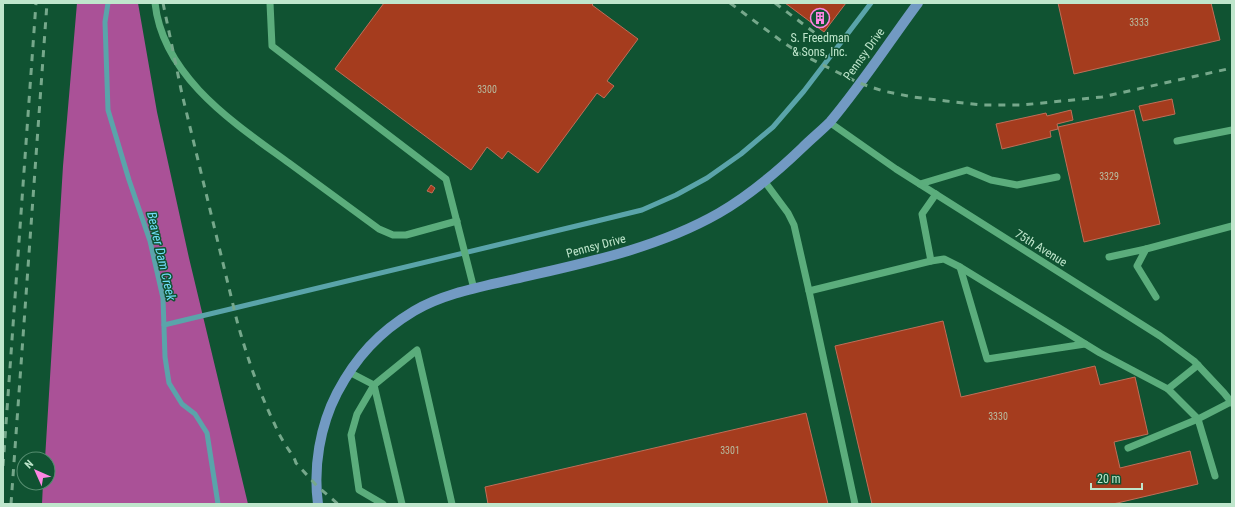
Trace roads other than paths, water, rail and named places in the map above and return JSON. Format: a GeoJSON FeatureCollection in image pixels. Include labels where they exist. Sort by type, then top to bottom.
{"type":"FeatureCollection","features":[{"type":"Feature","properties":{"kind":"main road","name":"Pennsy Drive"},"geometry":{"type":"LineString","coordinates":[[318,504],[317,470],[320,442],[328,413],[349,372],[366,350],[391,327],[416,310],[432,302],[455,294],[602,258],[643,246],[666,238],[732,206],[765,182],[829,122],[918,3]]}},
{"type":"Feature","properties":{"kind":"street"},"geometry":{"type":"LineString","coordinates":[[155,3],[158,22],[164,40],[180,67],[202,93],[254,138],[373,225],[386,233],[406,235],[457,221]]}},
{"type":"Feature","properties":{"kind":"street"},"geometry":{"type":"LineString","coordinates":[[270,3],[272,46],[446,179],[474,289]]}},
{"type":"Feature","properties":{"kind":"street","name":"75th Avenue"},"geometry":{"type":"LineString","coordinates":[[829,122],[920,184],[1160,336],[1194,361],[1232,403]]}},
{"type":"Feature","properties":{"kind":"street"},"geometry":{"type":"LineString","coordinates":[[1177,141],[1232,130]]}},
{"type":"Feature","properties":{"kind":"street"},"geometry":{"type":"LineString","coordinates":[[920,184],[967,170],[991,180],[1017,185],[1057,177]]}},
{"type":"Feature","properties":{"kind":"street"},"geometry":{"type":"LineString","coordinates":[[765,182],[788,213],[794,225],[855,504]]}},
{"type":"Feature","properties":{"kind":"street"},"geometry":{"type":"LineString","coordinates":[[931,261],[922,214],[936,194]]}},
{"type":"Feature","properties":{"kind":"street"},"geometry":{"type":"LineString","coordinates":[[1109,257],[1146,249],[1232,226]]}},
{"type":"Feature","properties":{"kind":"street"},"geometry":{"type":"LineString","coordinates":[[1146,249],[1137,266],[1156,297]]}},
{"type":"Feature","properties":{"kind":"street"},"geometry":{"type":"LineString","coordinates":[[809,291],[944,259],[960,267],[1100,353],[1168,389],[1198,419],[1214,476]]}},
{"type":"Feature","properties":{"kind":"street"},"geometry":{"type":"LineString","coordinates":[[960,267],[987,359],[1085,344]]}},
{"type":"Feature","properties":{"kind":"street"},"geometry":{"type":"LineString","coordinates":[[383,504],[359,490],[350,435],[357,414],[374,385],[417,350],[452,504]]}},
{"type":"Feature","properties":{"kind":"street"},"geometry":{"type":"LineString","coordinates":[[1168,389],[1198,365]]}},
{"type":"Feature","properties":{"kind":"street"},"geometry":{"type":"LineString","coordinates":[[349,372],[374,385],[402,504]]}},
{"type":"Feature","properties":{"kind":"street"},"geometry":{"type":"LineString","coordinates":[[1128,448],[1232,403]]}},
{"type":"Feature","properties":{"kind":"waterway","name":"Beaver Dam Creek"},"geometry":{"type":"LineString","coordinates":[[108,3],[105,22],[108,110],[129,180],[150,241],[163,298],[165,357],[169,383],[182,404],[195,414],[207,433],[218,504]]}},
{"type":"Feature","properties":{"kind":"waterway"},"geometry":{"type":"LineString","coordinates":[[164,325],[642,210],[676,195],[707,178],[741,154],[773,127],[804,91],[871,3]]}},
{"type":"Feature","properties":{"kind":"railway"},"geometry":{"type":"LineString","coordinates":[[3,466],[36,3]]}},
{"type":"Feature","properties":{"kind":"railway"},"geometry":{"type":"LineString","coordinates":[[11,504],[47,3]]}},
{"type":"Feature","properties":{"kind":"railway"},"geometry":{"type":"LineString","coordinates":[[163,3],[182,94],[237,321],[254,374],[277,430],[296,463],[317,486],[338,504]]}},
{"type":"Feature","properties":{"kind":"railway"},"geometry":{"type":"LineString","coordinates":[[730,3],[799,53],[859,83],[883,91],[913,97],[983,105],[1022,105],[1102,97],[1232,68]]}},
{"type":"Feature","properties":{"kind":"railway"},"geometry":{"type":"LineString","coordinates":[[775,3],[819,36]]}},
{"type":"Feature","properties":{"kind":"place","name":"S. Freedman & Sons, Inc."},"geometry":{"type":"Point","coordinates":[820,18]}}]}
